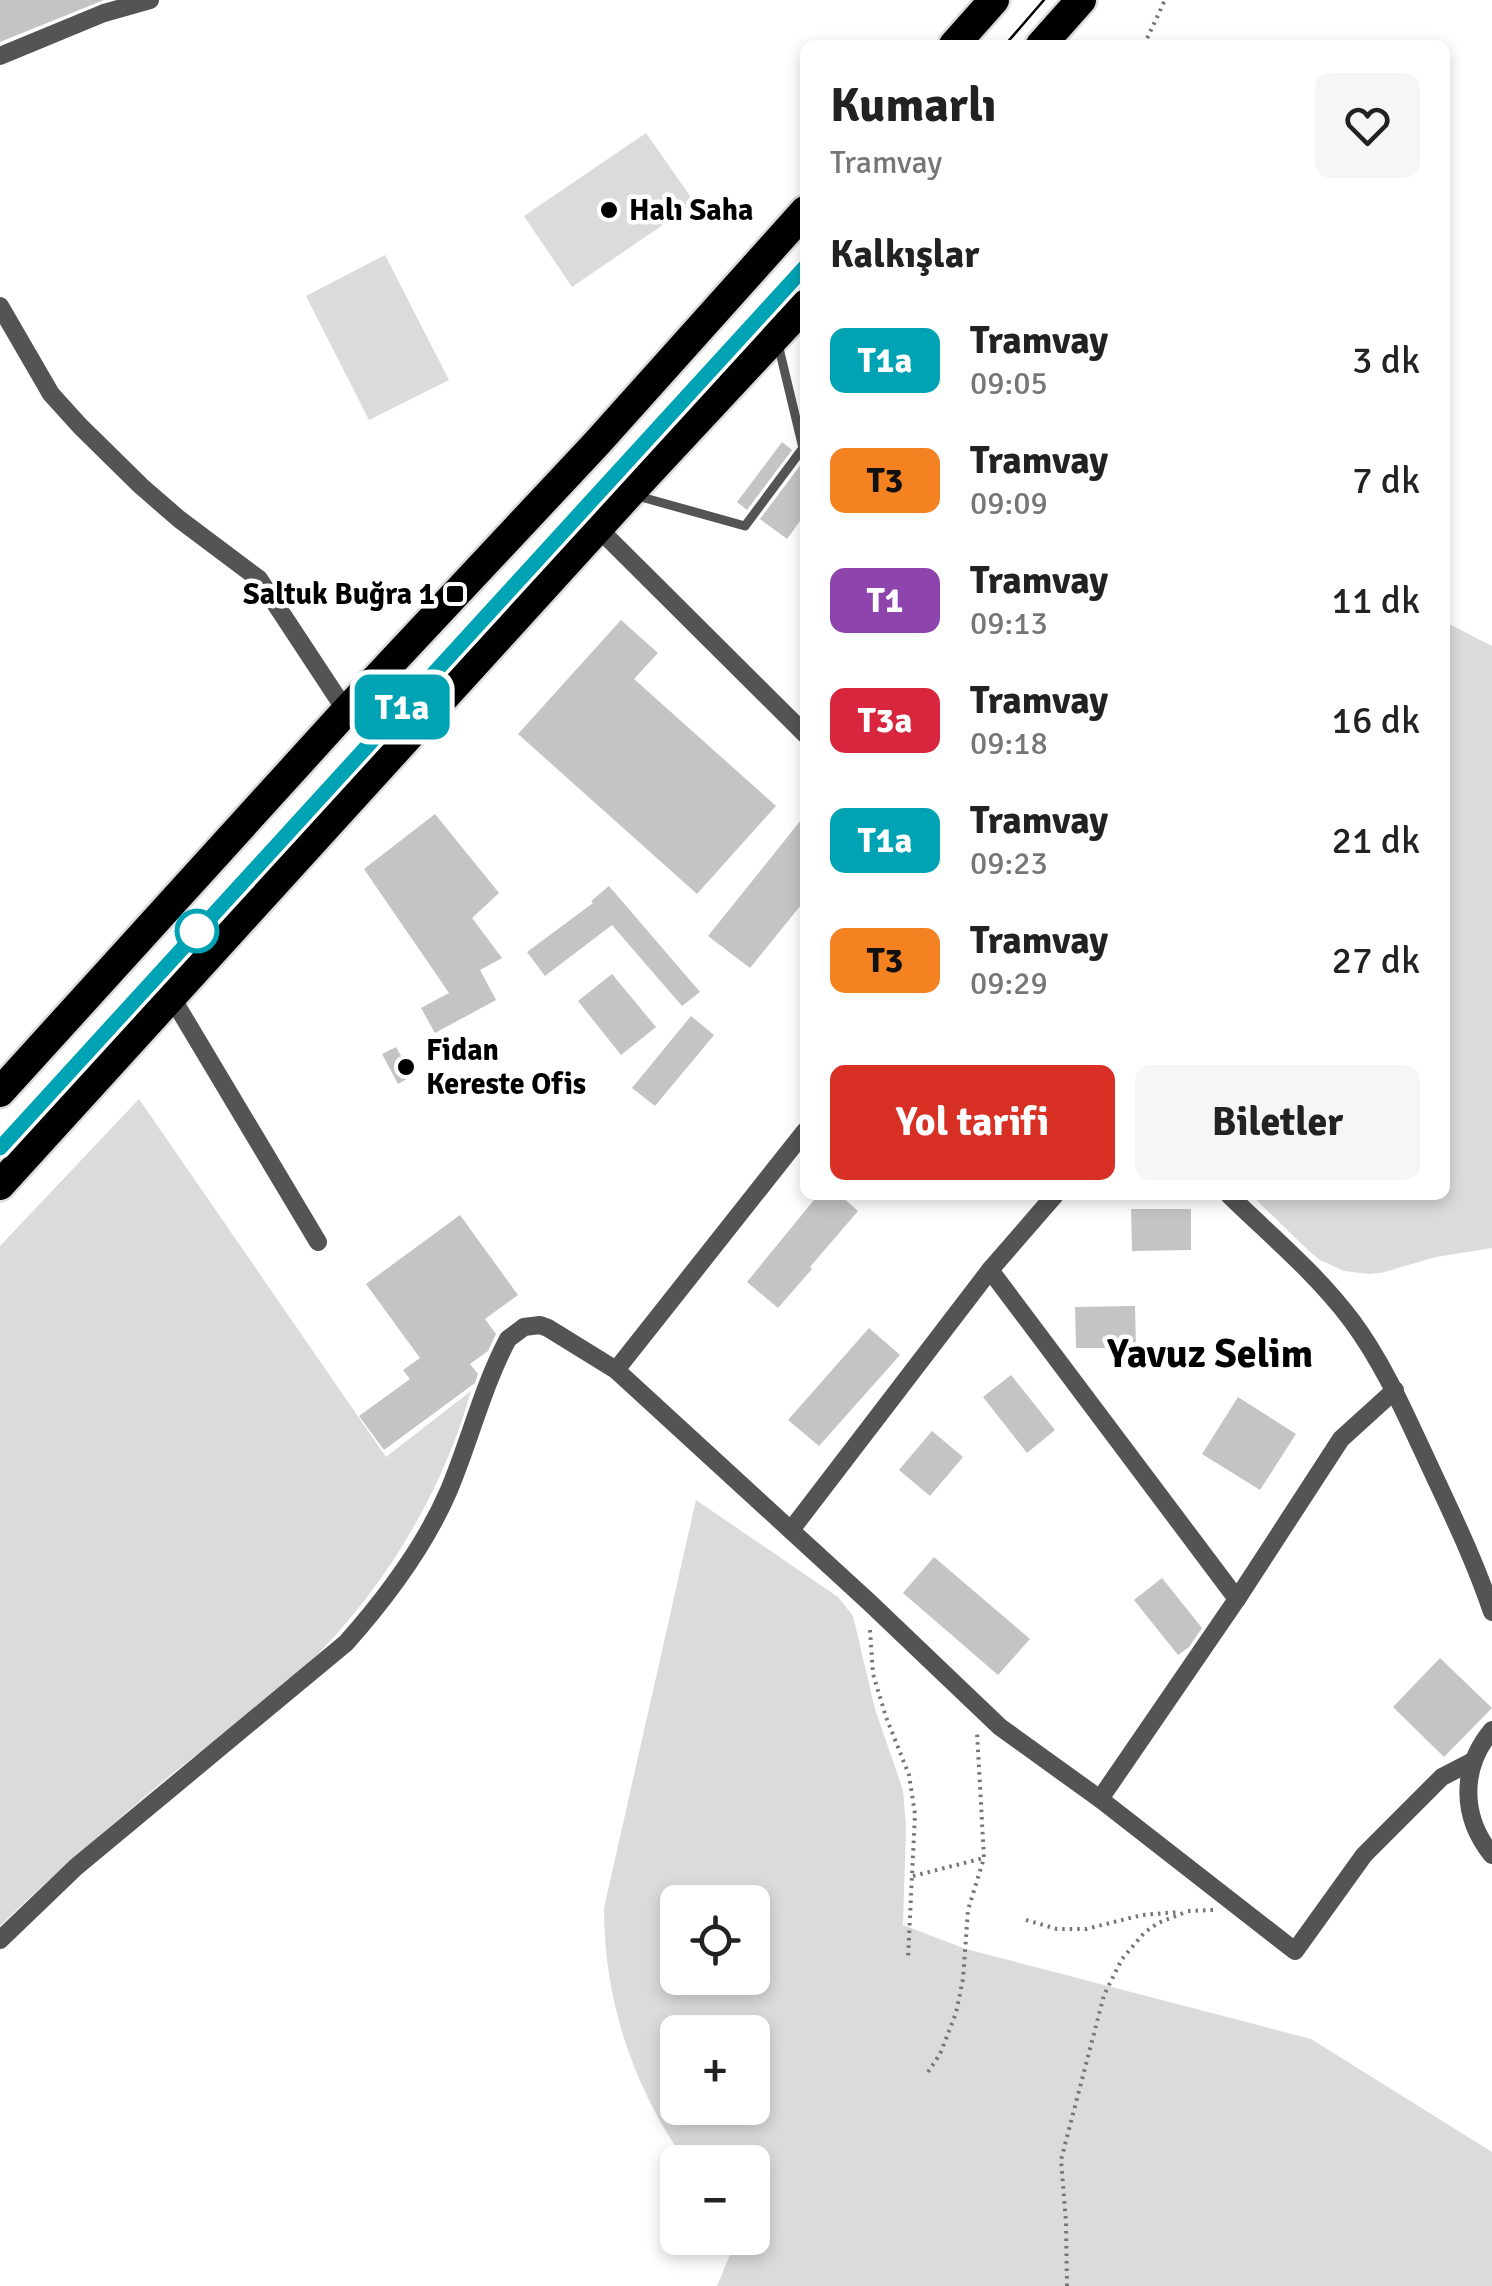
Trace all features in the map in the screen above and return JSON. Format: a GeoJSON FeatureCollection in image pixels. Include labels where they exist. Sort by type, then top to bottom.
{"type":"FeatureCollection","features":[{"type":"Feature","properties":{"kind":"highway"},"geometry":{"type":"LineString","coordinates":[[1046,40],[1082,0]]}},
{"type":"Feature","properties":{"kind":"highway"},"geometry":{"type":"LineString","coordinates":[[958,40],[988,3]]}},
{"type":"Feature","properties":{"kind":"highway"},"geometry":{"type":"LineString","coordinates":[[0,1092],[800,217]]}},
{"type":"Feature","properties":{"kind":"highway"},"geometry":{"type":"LineString","coordinates":[[0,1184],[800,311]]}},
{"type":"Feature","properties":{"kind":"street"},"geometry":{"type":"LineString","coordinates":[[0,56],[100,6],[150,0]]}},
{"type":"Feature","properties":{"kind":"street"},"geometry":{"type":"LineString","coordinates":[[0,306],[52,394],[80,426],[141,486],[259,579],[346,711]]}},
{"type":"Feature","properties":{"kind":"street"},"geometry":{"type":"LineString","coordinates":[[599,529],[800,729]]}},
{"type":"Feature","properties":{"kind":"street"},"geometry":{"type":"LineString","coordinates":[[171,996],[318,1242]]}},
{"type":"Feature","properties":{"kind":"street"},"geometry":{"type":"LineString","coordinates":[[616,1370],[800,1137]]}},
{"type":"Feature","properties":{"kind":"street"},"geometry":{"type":"LineString","coordinates":[[791,1530],[990,1270],[1051,1200]]}},
{"type":"Feature","properties":{"kind":"street"},"geometry":{"type":"LineString","coordinates":[[1233,1200],[1304,1267],[1367,1342],[1395,1390],[1476,1564],[1492,1612]]}},
{"type":"Feature","properties":{"kind":"street"},"geometry":{"type":"LineString","coordinates":[[990,1270],[1237,1600]]}},
{"type":"Feature","properties":{"kind":"street"},"geometry":{"type":"LineString","coordinates":[[0,1940],[76,1867],[346,1643],[370,1616],[405,1566],[448,1492],[503,1348],[515,1332],[532,1325],[548,1328],[616,1370],[1000,1727],[1100,1799],[1295,1951],[1364,1855],[1442,1777],[1473,1761]]}},
{"type":"Feature","properties":{"kind":"street"},"geometry":{"type":"LineString","coordinates":[[1100,1799],[1237,1600],[1341,1439],[1395,1390]]}},
{"type":"Feature","properties":{"kind":"street"},"geometry":{"type":"LineString","coordinates":[[1476,1564],[1492,1580]]}},
{"type":"Feature","properties":{"kind":"street"},"geometry":{"type":"LineString","coordinates":[[1492,1730],[1480,1746],[1469,1777],[1469,1810],[1492,1855]]}},
{"type":"Feature","properties":{"kind":"lane"},"geometry":{"type":"LineString","coordinates":[[776,337],[800,436]]}},
{"type":"Feature","properties":{"kind":"lane"},"geometry":{"type":"LineString","coordinates":[[629,494],[745,526],[800,452]]}},
{"type":"Feature","properties":{"kind":"path"},"geometry":{"type":"LineString","coordinates":[[1146,40],[1165,0]]}},
{"type":"Feature","properties":{"kind":"path"},"geometry":{"type":"LineString","coordinates":[[869,1602],[873,1674],[913,1794],[916,1834],[908,1958]]}},
{"type":"Feature","properties":{"kind":"path"},"geometry":{"type":"LineString","coordinates":[[928,2072],[956,2012],[963,1979],[968,1910],[984,1858],[976,1704]]}},
{"type":"Feature","properties":{"kind":"path"},"geometry":{"type":"LineString","coordinates":[[912,1876],[984,1858]]}},
{"type":"Feature","properties":{"kind":"path"},"geometry":{"type":"LineString","coordinates":[[1026,1920],[1057,1928],[1086,1929],[1142,1914],[1240,1908]]}},
{"type":"Feature","properties":{"kind":"path"},"geometry":{"type":"LineString","coordinates":[[1067,2286],[1061,2160],[1104,1995],[1122,1959],[1144,1933],[1186,1912]]}},
{"type":"Feature","properties":{"kind":"shaded area","name":"Halı Saha"},"geometry":{"type":"Polygon","coordinates":[[[646,133],[695,203],[572,287],[524,216],[646,133]]]}},
{"type":"Feature","properties":{"kind":"shaded area"},"geometry":{"type":"Polygon","coordinates":[[[385,255],[449,380],[369,420],[306,296],[385,255]]]}},
{"type":"Feature","properties":{"kind":"shaded area"},"geometry":{"type":"Polygon","coordinates":[[[1450,625],[1492,646],[1492,1248],[1369,1274],[1344,1271],[1309,1251],[1256,1200],[1450,1200],[1450,625]]]}},
{"type":"Feature","properties":{"kind":"shaded area"},"geometry":{"type":"Polygon","coordinates":[[[139,1099],[386,1457],[471,1391],[459,1430],[426,1505],[383,1576],[331,1640],[288,1683],[128,1811],[0,1926],[0,1246],[139,1099]]]}},
{"type":"Feature","properties":{"kind":"shaded area"},"geometry":{"type":"Polygon","coordinates":[[[696,1500],[838,1597],[853,1616],[875,1709],[903,1790],[903,1925],[966,1949],[1311,2039],[1492,2152],[1492,2286],[717,2286],[730,2255],[770,2255],[770,2145],[675,2145],[663,2125],[770,2125],[770,2015],[660,2015],[660,2120],[625,2042],[605,1943],[604,1908],[696,1500]]]}},
{"type":"Feature","properties":{"kind":"building"},"geometry":{"type":"Polygon","coordinates":[[[0,0],[104,0],[0,42],[0,0]]]}},
{"type":"Feature","properties":{"kind":"building"},"geometry":{"type":"Polygon","coordinates":[[[782,442],[792,450],[747,510],[737,502],[782,442]]]}},
{"type":"Feature","properties":{"kind":"building"},"geometry":{"type":"Polygon","coordinates":[[[800,466],[800,521],[787,539],[760,519],[800,466]]]}},
{"type":"Feature","properties":{"kind":"building"},"geometry":{"type":"Polygon","coordinates":[[[621,620],[658,653],[634,679],[776,806],[697,894],[518,734],[621,620]]]}},
{"type":"Feature","properties":{"kind":"building"},"geometry":{"type":"Polygon","coordinates":[[[435,814],[499,893],[472,918],[502,958],[480,970],[496,1000],[435,1033],[421,1008],[449,993],[364,869],[435,814]]]}},
{"type":"Feature","properties":{"kind":"building"},"geometry":{"type":"Polygon","coordinates":[[[800,821],[800,906],[750,968],[708,936],[800,821]]]}},
{"type":"Feature","properties":{"kind":"building"},"geometry":{"type":"Polygon","coordinates":[[[609,886],[700,992],[682,1006],[612,925],[545,976],[527,952],[593,903],[609,886]]]}},
{"type":"Feature","properties":{"kind":"building"},"geometry":{"type":"Polygon","coordinates":[[[612,974],[656,1027],[621,1055],[578,1001],[612,974]]]}},
{"type":"Feature","properties":{"kind":"building"},"geometry":{"type":"Polygon","coordinates":[[[691,1016],[714,1035],[655,1106],[632,1088],[691,1016]]]}},
{"type":"Feature","properties":{"kind":"building","name":"Fidan Kereste Ofis"},"geometry":{"type":"Polygon","coordinates":[[[396,1047],[412,1076],[398,1084],[382,1054],[396,1047]]]}},
{"type":"Feature","properties":{"kind":"building"},"geometry":{"type":"Polygon","coordinates":[[[814,1200],[846,1200],[858,1211],[778,1308],[747,1282],[814,1200]]]}},
{"type":"Feature","properties":{"kind":"building"},"geometry":{"type":"Polygon","coordinates":[[[1131,1209],[1191,1209],[1191,1250],[1132,1251],[1131,1209]]]}},
{"type":"Feature","properties":{"kind":"building"},"geometry":{"type":"Polygon","coordinates":[[[460,1215],[518,1295],[485,1319],[496,1334],[488,1351],[470,1364],[478,1374],[475,1383],[384,1450],[359,1416],[410,1379],[403,1370],[420,1358],[366,1284],[460,1215]]]}},
{"type":"Feature","properties":{"kind":"building"},"geometry":{"type":"Polygon","coordinates":[[[1135,1306],[1136,1348],[1076,1348],[1075,1307],[1135,1306]]]}},
{"type":"Feature","properties":{"kind":"building"},"geometry":{"type":"Polygon","coordinates":[[[869,1328],[900,1355],[819,1446],[788,1420],[869,1328]]]}},
{"type":"Feature","properties":{"kind":"building"},"geometry":{"type":"Polygon","coordinates":[[[1011,1375],[1055,1430],[1027,1453],[983,1397],[1011,1375]]]}},
{"type":"Feature","properties":{"kind":"building"},"geometry":{"type":"Polygon","coordinates":[[[1238,1397],[1296,1434],[1260,1490],[1202,1454],[1238,1397]]]}},
{"type":"Feature","properties":{"kind":"building"},"geometry":{"type":"Polygon","coordinates":[[[932,1431],[963,1457],[930,1496],[899,1470],[932,1431]]]}},
{"type":"Feature","properties":{"kind":"building"},"geometry":{"type":"Polygon","coordinates":[[[934,1557],[1030,1639],[998,1675],[903,1593],[934,1557]]]}},
{"type":"Feature","properties":{"kind":"building"},"geometry":{"type":"Polygon","coordinates":[[[1162,1578],[1202,1628],[1178,1655],[1134,1600],[1162,1578]]]}},
{"type":"Feature","properties":{"kind":"building"},"geometry":{"type":"Polygon","coordinates":[[[1440,1658],[1492,1708],[1444,1757],[1393,1707],[1440,1658]]]}},
{"type":"Feature","properties":{"kind":"tram line"},"geometry":{"type":"LineString","coordinates":[[1009,40],[1044,0]]}},
{"type":"Feature","properties":{"kind":"tram line"},"geometry":{"type":"LineString","coordinates":[[0,1148],[800,272]]}},
{"type":"Feature","properties":{"kind":"tram line","name":"T1a"},"geometry":{"type":"LineString","coordinates":[[0,1148],[800,272]]}},
{"type":"Feature","properties":{"kind":"place","name":"Halı Saha"},"geometry":{"type":"Point","coordinates":[609,210]}},
{"type":"Feature","properties":{"kind":"place","name":"Saltuk Buğra 1"},"geometry":{"type":"Point","coordinates":[455,594]}},
{"type":"Feature","properties":{"kind":"place","name":"Fidan Kereste Ofis"},"geometry":{"type":"Point","coordinates":[406,1067]}},
{"type":"Feature","properties":{"kind":"district","name":"Yavuz Selim"},"geometry":{"type":"Point","coordinates":[1210,1353]}}]}
